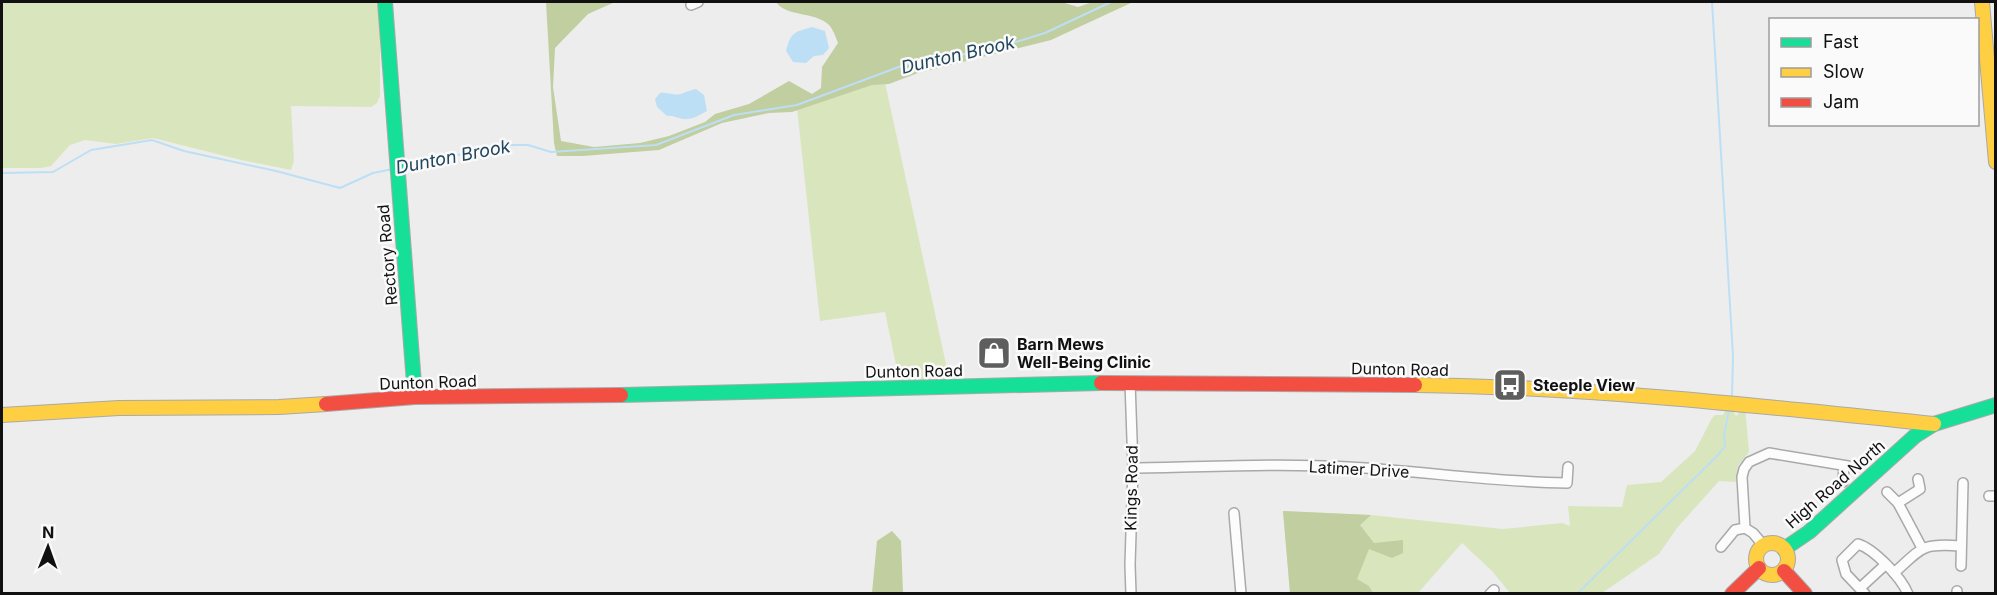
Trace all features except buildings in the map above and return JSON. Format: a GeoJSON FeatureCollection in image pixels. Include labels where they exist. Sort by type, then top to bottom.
{"type":"FeatureCollection","features":[{"type":"Feature","properties":{"kind":"street","name":"Rectory Road"},"geometry":{"type":"LineString","coordinates":[[385,2],[415,397]]}},
{"type":"Feature","properties":{"kind":"street"},"geometry":{"type":"LineString","coordinates":[[1982,2],[1995,162]]}},
{"type":"Feature","properties":{"kind":"street","name":"Dunton Road"},"geometry":{"type":"LineString","coordinates":[[2,415],[119,408],[279,407],[415,397],[552,397],[1130,382],[1423,385],[1565,390],[1702,400],[1934,424]]}},
{"type":"Feature","properties":{"kind":"street","name":"Kings Road"},"geometry":{"type":"LineString","coordinates":[[1130,382],[1133,468],[1131,594]]}},
{"type":"Feature","properties":{"kind":"street"},"geometry":{"type":"LineString","coordinates":[[1934,424],[1995,405]]}},
{"type":"Feature","properties":{"kind":"street"},"geometry":{"type":"LineString","coordinates":[[1897,421],[1906,443]]}},
{"type":"Feature","properties":{"kind":"street","name":"High Road North"},"geometry":{"type":"LineString","coordinates":[[1784,549],[1809,532],[1906,443],[1934,424]]}},
{"type":"Feature","properties":{"kind":"street"},"geometry":{"type":"LineString","coordinates":[[1745,528],[1742,477],[1749,462],[1769,453],[1849,466],[1843,482]]}},
{"type":"Feature","properties":{"kind":"street","name":"Latimer Drive"},"geometry":{"type":"LineString","coordinates":[[1133,468],[1245,465],[1346,467],[1494,480],[1568,483],[1568,467]]}},
{"type":"Feature","properties":{"kind":"street"},"geometry":{"type":"LineString","coordinates":[[1898,503],[1920,489],[1918,479]]}},
{"type":"Feature","properties":{"kind":"street"},"geometry":{"type":"LineString","coordinates":[[1960,566],[1963,483]]}},
{"type":"Feature","properties":{"kind":"street"},"geometry":{"type":"LineString","coordinates":[[1887,492],[1898,503],[1922,548]]}},
{"type":"Feature","properties":{"kind":"street"},"geometry":{"type":"LineString","coordinates":[[1234,513],[1241,594]]}},
{"type":"Feature","properties":{"kind":"street"},"geometry":{"type":"LineString","coordinates":[[1720,547],[1732,541],[1735,530],[1745,528],[1753,533],[1764,546]]}},
{"type":"Feature","properties":{"kind":"street"},"geometry":{"type":"LineString","coordinates":[[1774,544],[1784,549],[1787,556],[1784,571],[1773,575],[1759,568],[1756,558],[1764,546],[1774,544]]}},
{"type":"Feature","properties":{"kind":"street"},"geometry":{"type":"LineString","coordinates":[[1885,565],[1863,591],[1846,574],[1842,560],[1858,544],[1868,548],[1894,573],[1908,594]]}},
{"type":"Feature","properties":{"kind":"street"},"geometry":{"type":"LineString","coordinates":[[1894,573],[1922,548],[1939,544],[1960,546]]}},
{"type":"Feature","properties":{"kind":"street"},"geometry":{"type":"LineString","coordinates":[[1732,594],[1759,568]]}},
{"type":"Feature","properties":{"kind":"street"},"geometry":{"type":"LineString","coordinates":[[1784,571],[1805,594]]}},
{"type":"Feature","properties":{"kind":"green space"},"geometry":{"type":"Polygon","coordinates":[[[2,2],[380,2],[380,96],[377,103],[371,107],[291,106],[294,161],[291,170],[153,138],[116,144],[85,140],[70,145],[51,166],[2,168],[2,2]]]}},
{"type":"Feature","properties":{"kind":"green space"},"geometry":{"type":"Polygon","coordinates":[[[546,2],[615,2],[588,14],[555,48],[553,87],[561,141],[594,147],[640,143],[669,136],[705,122],[715,114],[749,104],[789,81],[812,94],[821,88],[822,67],[838,43],[833,31],[823,21],[786,10],[776,2],[1061,2],[1078,7],[1093,2],[1133,2],[1051,40],[918,73],[889,84],[872,85],[792,112],[769,113],[722,123],[659,150],[557,156],[554,143],[546,2]]]}},
{"type":"Feature","properties":{"kind":"green space"},"geometry":{"type":"Polygon","coordinates":[[[884,78],[951,387],[901,389],[885,312],[820,321],[797,108],[884,78]]]}},
{"type":"Feature","properties":{"kind":"green space"},"geometry":{"type":"Polygon","coordinates":[[[1745,407],[1749,452],[1738,466],[1736,482],[1719,481],[1677,528],[1659,554],[1602,593],[1510,593],[1492,571],[1462,543],[1418,593],[1290,593],[1283,511],[1371,515],[1503,529],[1562,523],[1570,526],[1568,506],[1622,507],[1627,485],[1661,482],[1695,451],[1715,415],[1723,415],[1726,410],[1733,411],[1736,416],[1745,407]]]}},
{"type":"Feature","properties":{"kind":"green space"},"geometry":{"type":"Polygon","coordinates":[[[1283,511],[1371,515],[1360,525],[1374,543],[1403,540],[1403,553],[1392,558],[1369,549],[1357,579],[1369,586],[1373,593],[1290,593],[1283,511]]]}},
{"type":"Feature","properties":{"kind":"green space"},"geometry":{"type":"Polygon","coordinates":[[[892,531],[901,541],[903,593],[872,593],[877,541],[892,531]]]}},
{"type":"Feature","properties":{"kind":"water"},"geometry":{"type":"Polygon","coordinates":[[[812,27],[825,31],[829,48],[823,55],[814,56],[806,63],[793,62],[786,51],[792,36],[812,27]]]}},
{"type":"Feature","properties":{"kind":"water"},"geometry":{"type":"Polygon","coordinates":[[[696,89],[704,95],[707,111],[697,116],[684,119],[667,116],[657,107],[655,99],[660,93],[678,94],[696,89]]]}},
{"type":"Feature","properties":{"kind":"waterway","name":"Dunton Brook"},"geometry":{"type":"LineString","coordinates":[[402,168],[501,145],[528,145],[551,152],[656,145],[734,115],[797,105],[904,65],[993,49],[1045,33],[1111,2]]}},
{"type":"Feature","properties":{"kind":"waterway"},"geometry":{"type":"LineString","coordinates":[[1712,2],[1733,356],[1732,396]]}},
{"type":"Feature","properties":{"kind":"waterway","name":"Dunton Brook"},"geometry":{"type":"LineString","coordinates":[[2,173],[53,172],[91,150],[152,140],[184,151],[340,188],[373,173],[393,169]]}},
{"type":"Feature","properties":{"kind":"waterway"},"geometry":{"type":"LineString","coordinates":[[1577,594],[1718,455],[1725,446],[1724,435],[1729,410]]}},
{"type":"Feature","properties":{"kind":"traffic: fast"},"geometry":{"type":"LineString","coordinates":[[385,2],[415,397]]}},
{"type":"Feature","properties":{"kind":"traffic: fast"},"geometry":{"type":"LineString","coordinates":[[621,395],[1101,383]]}},
{"type":"Feature","properties":{"kind":"traffic: fast"},"geometry":{"type":"LineString","coordinates":[[1784,549],[1809,532],[1915,436],[1934,424],[1996,405]]}},
{"type":"Feature","properties":{"kind":"traffic: slow"},"geometry":{"type":"LineString","coordinates":[[1982,2],[1996,162]]}},
{"type":"Feature","properties":{"kind":"traffic: slow"},"geometry":{"type":"LineString","coordinates":[[1415,385],[1610,393],[1934,424]]}},
{"type":"Feature","properties":{"kind":"traffic: slow"},"geometry":{"type":"LineString","coordinates":[[2,415],[119,408],[279,407],[326,404]]}},
{"type":"Feature","properties":{"kind":"traffic: slow"},"geometry":{"type":"LineString","coordinates":[[1772,543],[1783,548],[1788,559],[1783,570],[1772,575],[1761,570],[1756,559],[1761,548],[1772,543]]}},
{"type":"Feature","properties":{"kind":"traffic: jam"},"geometry":{"type":"LineString","coordinates":[[1101,383],[1415,385]]}},
{"type":"Feature","properties":{"kind":"traffic: jam"},"geometry":{"type":"LineString","coordinates":[[326,404],[415,397],[621,395]]}},
{"type":"Feature","properties":{"kind":"traffic: jam"},"geometry":{"type":"LineString","coordinates":[[1732,594],[1759,568]]}},
{"type":"Feature","properties":{"kind":"traffic: jam"},"geometry":{"type":"LineString","coordinates":[[1784,571],[1805,594]]}},
{"type":"Feature","properties":{"kind":"place","name":"Barn Mews Well-Being Clinic"},"geometry":{"type":"Point","coordinates":[994,353]}},
{"type":"Feature","properties":{"kind":"place","name":"Steeple View"},"geometry":{"type":"Point","coordinates":[1510,385]}}]}
